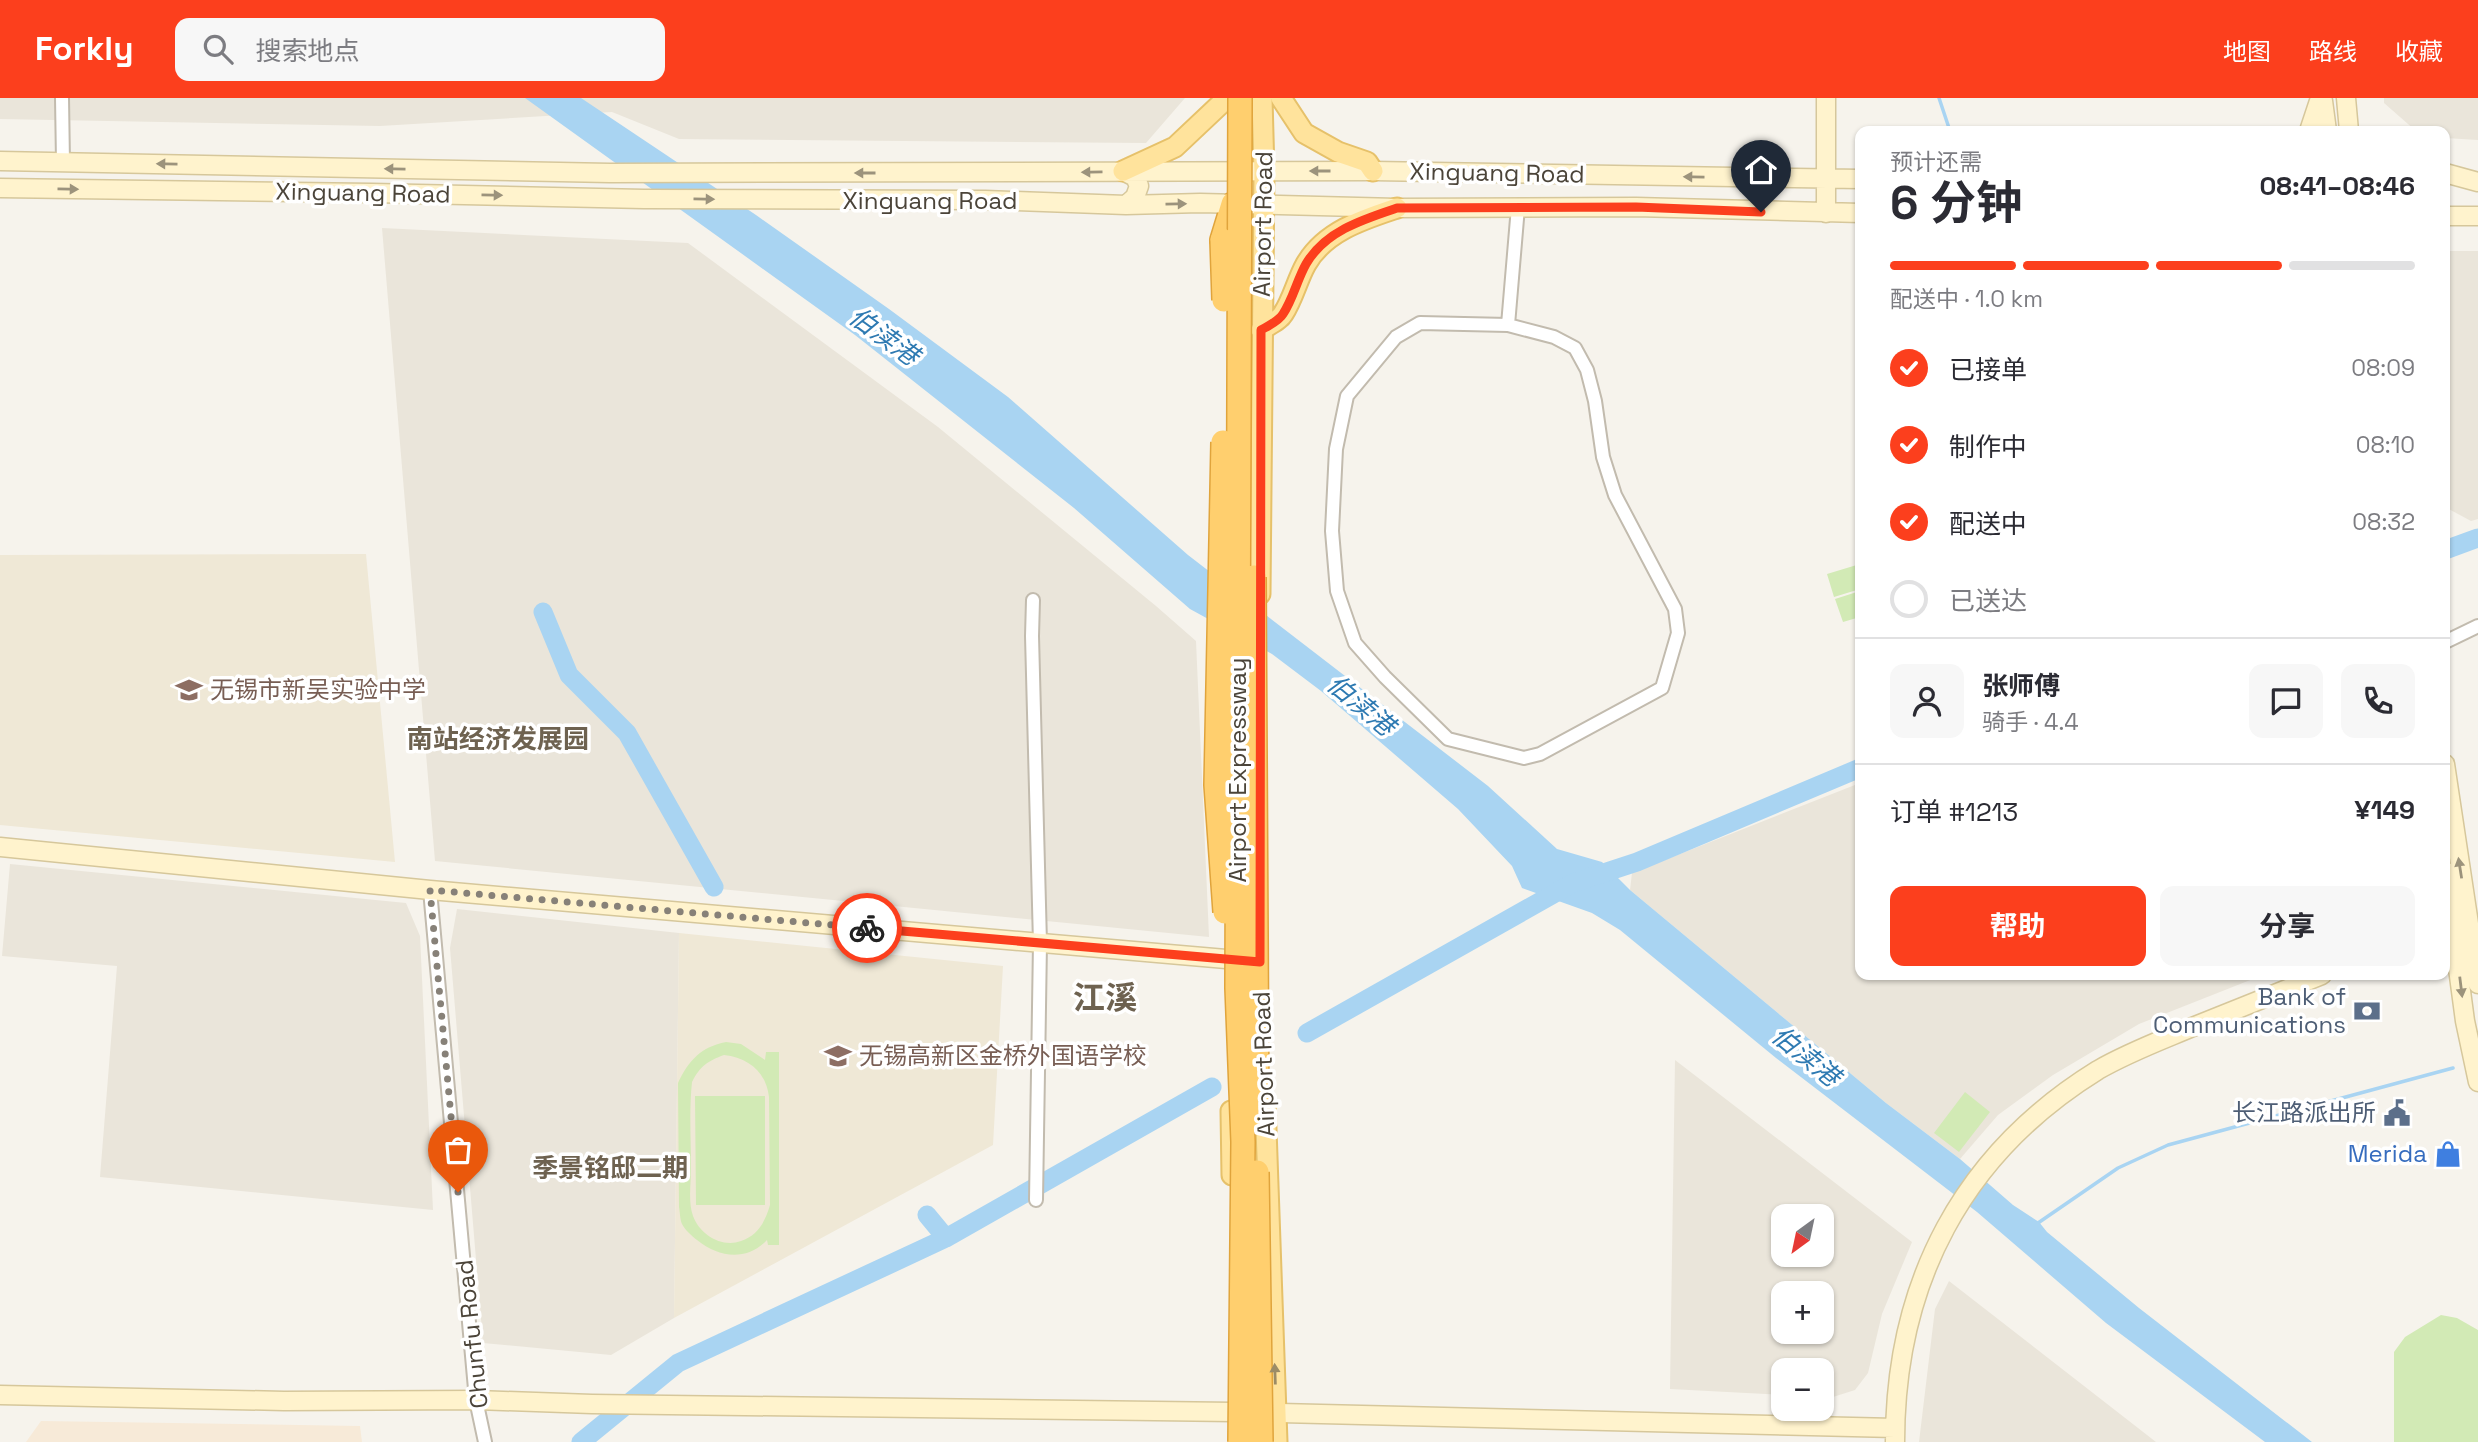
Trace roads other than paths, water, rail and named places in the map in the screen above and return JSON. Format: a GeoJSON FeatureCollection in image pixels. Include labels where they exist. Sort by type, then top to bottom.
{"type":"FeatureCollection","features":[{"type":"Feature","properties":{"kind":"highway","name":"Airport Expressway"},"geometry":{"type":"LineString","coordinates":[[1240,98],[1237,988],[1242,1142],[1240,1442]]}},
{"type":"Feature","properties":{"kind":"highway","name":"Airport Expressway"},"geometry":{"type":"LineString","coordinates":[[1252,98],[1261,1442]]}},
{"type":"Feature","properties":{"kind":"highway"},"geometry":{"type":"LineString","coordinates":[[1233,204],[1222,240],[1224,340],[1216,785],[1222,893],[1237,988]]}},
{"type":"Feature","properties":{"kind":"main road"},"geometry":{"type":"LineString","coordinates":[[1123,171],[1175,147],[1228,98]]}},
{"type":"Feature","properties":{"kind":"main road","name":"Airport Road"},"geometry":{"type":"LineString","coordinates":[[1228,98],[1233,204],[1225,881],[1230,960],[1234,1442]]}},
{"type":"Feature","properties":{"kind":"main road","name":"Airport Road"},"geometry":{"type":"LineString","coordinates":[[1262,98],[1264,205],[1261,330],[1260,962],[1277,1442]]}},
{"type":"Feature","properties":{"kind":"main road"},"geometry":{"type":"LineString","coordinates":[[1281,98],[1304,133],[1338,152],[1367,162],[1373,171]]}},
{"type":"Feature","properties":{"kind":"main road"},"geometry":{"type":"LineString","coordinates":[[1826,98],[1826,213]]}},
{"type":"Feature","properties":{"kind":"main road"},"geometry":{"type":"LineString","coordinates":[[2311,126],[2321,98]]}},
{"type":"Feature","properties":{"kind":"main road"},"geometry":{"type":"LineString","coordinates":[[2321,98],[2325,126]]}},
{"type":"Feature","properties":{"kind":"main road"},"geometry":{"type":"LineString","coordinates":[[2347,105],[2349,126]]}},
{"type":"Feature","properties":{"kind":"main road"},"geometry":{"type":"LineString","coordinates":[[2347,105],[2356,126]]}},
{"type":"Feature","properties":{"kind":"main road","name":"Xinguang Road"},"geometry":{"type":"LineString","coordinates":[[0,162],[610,173],[1373,171],[1855,179]]}},
{"type":"Feature","properties":{"kind":"main road"},"geometry":{"type":"LineString","coordinates":[[1123,171],[1135,177],[1139,186],[1135,197],[1126,205]]}},
{"type":"Feature","properties":{"kind":"main road"},"geometry":{"type":"LineString","coordinates":[[2450,175],[2478,184]]}},
{"type":"Feature","properties":{"kind":"main road"},"geometry":{"type":"LineString","coordinates":[[2450,186],[2478,184]]}},
{"type":"Feature","properties":{"kind":"main road","name":"Xinguang Road"},"geometry":{"type":"LineString","coordinates":[[0,188],[372,192],[644,199],[985,200],[1126,205],[1636,207],[1855,213]]}},
{"type":"Feature","properties":{"kind":"main road"},"geometry":{"type":"LineString","coordinates":[[1261,330],[1282,316],[1307,262],[1321,245],[1362,219],[1397,208]]}},
{"type":"Feature","properties":{"kind":"main road"},"geometry":{"type":"LineString","coordinates":[[2450,218],[2478,216]]}},
{"type":"Feature","properties":{"kind":"main road"},"geometry":{"type":"LineString","coordinates":[[2450,813],[2461,920],[2465,1021],[2478,1082]]}},
{"type":"Feature","properties":{"kind":"main road"},"geometry":{"type":"LineString","coordinates":[[0,847],[430,890],[1260,962]]}},
{"type":"Feature","properties":{"kind":"main road"},"geometry":{"type":"LineString","coordinates":[[2450,886],[2478,984]]}},
{"type":"Feature","properties":{"kind":"main road"},"geometry":{"type":"LineString","coordinates":[[0,1395],[1234,1412],[1895,1435],[1900,1363],[1912,1307],[1945,1226],[1970,1188],[1996,1156],[2028,1122],[2099,1070],[2137,1050],[2310,980]]}},
{"type":"Feature","properties":{"kind":"street"},"geometry":{"type":"LineString","coordinates":[[62,98],[63,162]]}},
{"type":"Feature","properties":{"kind":"street"},"geometry":{"type":"LineString","coordinates":[[1508,325],[1518,207]]}},
{"type":"Feature","properties":{"kind":"street"},"geometry":{"type":"LineString","coordinates":[[1420,323],[1508,325],[1554,337],[1575,348],[1587,370],[1595,401],[1603,457],[1615,495],[1675,609],[1678,633],[1662,688],[1539,754],[1524,758],[1448,739],[1385,677],[1355,643],[1337,591],[1332,531],[1336,449],[1347,396],[1396,337],[1420,323]]}},
{"type":"Feature","properties":{"kind":"street"},"geometry":{"type":"LineString","coordinates":[[1033,600],[1040,943],[1036,1200]]}},
{"type":"Feature","properties":{"kind":"street"},"geometry":{"type":"LineString","coordinates":[[2450,640],[2478,626]]}},
{"type":"Feature","properties":{"kind":"street","name":"Chunfu Road"},"geometry":{"type":"LineString","coordinates":[[430,890],[476,1400],[485,1442]]}},
{"type":"Feature","properties":{"kind":"water"},"geometry":{"type":"Polygon","coordinates":[[[525,98],[581,98],[756,215],[1008,397],[1188,555],[1488,786],[1557,849],[1602,862],[1630,890],[1886,1103],[1960,1159],[2013,1205],[2039,1222],[2047,1232],[2139,1308],[2312,1442],[2265,1442],[2106,1323],[1977,1212],[1776,1058],[1620,930],[1592,913],[1522,888],[1512,866],[1458,809],[1321,691],[1272,654],[1190,609],[1074,508],[855,335],[525,98]]]}},
{"type":"Feature","properties":{"kind":"waterway"},"geometry":{"type":"LineString","coordinates":[[1939,98],[1948,126]]}},
{"type":"Feature","properties":{"kind":"waterway"},"geometry":{"type":"LineString","coordinates":[[2450,548],[2478,538]]}},
{"type":"Feature","properties":{"kind":"waterway"},"geometry":{"type":"LineString","coordinates":[[543,612],[569,675],[627,733],[714,887]]}},
{"type":"Feature","properties":{"kind":"waterway","name":"伯渎港"},"geometry":{"type":"LineString","coordinates":[[1307,1033],[1573,883],[1637,862],[1855,770]]}},
{"type":"Feature","properties":{"kind":"waterway"},"geometry":{"type":"LineString","coordinates":[[2038,1223],[2118,1168],[2168,1145],[2453,1068]]}},
{"type":"Feature","properties":{"kind":"waterway"},"geometry":{"type":"LineString","coordinates":[[581,1442],[678,1363],[946,1238],[1212,1087]]}},
{"type":"Feature","properties":{"kind":"waterway"},"geometry":{"type":"LineString","coordinates":[[927,1215],[946,1238]]}},
{"type":"Feature","properties":{"kind":"place","name":"无锡市新吴实验中学"},"geometry":{"type":"Point","coordinates":[189,690]}},
{"type":"Feature","properties":{"kind":"place","name":"Bank of Communications"},"geometry":{"type":"Point","coordinates":[2367,1011]}},
{"type":"Feature","properties":{"kind":"place","name":"无锡高新区金桥外国语学校"},"geometry":{"type":"Point","coordinates":[838,1056]}},
{"type":"Feature","properties":{"kind":"place","name":"长江路派出所"},"geometry":{"type":"Point","coordinates":[2397,1113]}},
{"type":"Feature","properties":{"kind":"place","name":"Merida"},"geometry":{"type":"Point","coordinates":[2448,1154]}},
{"type":"Feature","properties":{"kind":"district","name":"南站经济发展园"},"geometry":{"type":"Point","coordinates":[498,739]}},
{"type":"Feature","properties":{"kind":"district","name":"江溪"},"geometry":{"type":"Point","coordinates":[1105,998]}},
{"type":"Feature","properties":{"kind":"district","name":"季景铭邸二期"},"geometry":{"type":"Point","coordinates":[610,1168]}}]}
